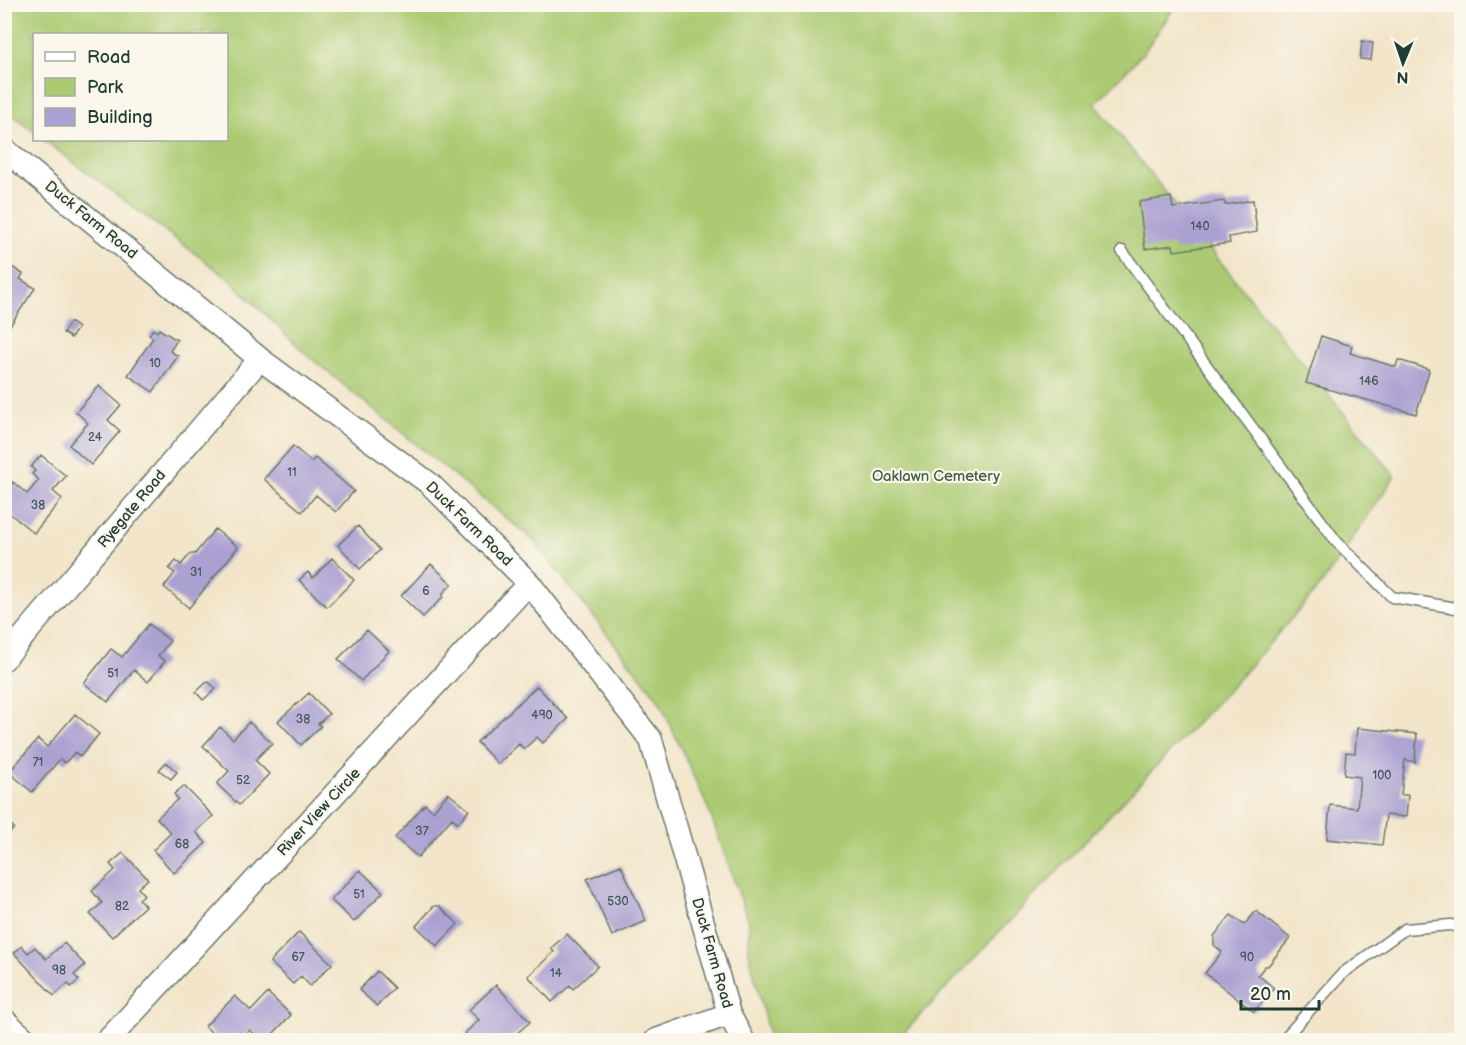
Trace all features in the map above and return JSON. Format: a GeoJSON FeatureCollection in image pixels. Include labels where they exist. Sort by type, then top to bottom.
{"type":"FeatureCollection","features":[{"type":"Feature","properties":{"kind":"street","name":"Duck Farm Road"},"geometry":{"type":"LineString","coordinates":[[4,149],[260,358],[430,484],[529,583],[651,740],[729,1014],[743,1041]]}},
{"type":"Feature","properties":{"kind":"street","name":"Ryegate Road"},"geometry":{"type":"LineString","coordinates":[[4,659],[260,358]]}},
{"type":"Feature","properties":{"kind":"street","name":"River View Circle"},"geometry":{"type":"LineString","coordinates":[[108,1041],[529,583]]}},
{"type":"Feature","properties":{"kind":"street"},"geometry":{"type":"LineString","coordinates":[[656,1041],[729,1014]]}},
{"type":"Feature","properties":{"kind":"street"},"geometry":{"type":"LineString","coordinates":[[4,1020],[27,1041]]}},
{"type":"Feature","properties":{"kind":"lane"},"geometry":{"type":"LineString","coordinates":[[1122,251],[1336,541],[1392,597],[1461,609]]}},
{"type":"Feature","properties":{"kind":"lane"},"geometry":{"type":"LineString","coordinates":[[1283,1041],[1343,973],[1405,929],[1450,925],[1461,927]]}},
{"type":"Feature","properties":{"kind":"green space","name":"Oaklawn Cemetery"},"geometry":{"type":"Polygon","coordinates":[[[4,5],[1176,5],[1144,52],[1095,104],[1395,476],[1321,585],[1232,686],[897,1040],[770,1040],[749,953],[749,922],[708,808],[659,700],[533,540],[306,354],[229,279],[45,141],[228,141],[228,33],[33,33],[33,131],[5,109],[4,5]]]}},
{"type":"Feature","properties":{"kind":"building"},"geometry":{"type":"Polygon","coordinates":[[[1362,41],[1373,43],[1371,60],[1360,59],[1362,41]]]}},
{"type":"Feature","properties":{"kind":"building"},"geometry":{"type":"Polygon","coordinates":[[[1171,197],[1173,208],[1224,201],[1225,205],[1253,200],[1257,232],[1229,237],[1230,243],[1174,251],[1173,245],[1145,249],[1139,202],[1171,197]]]}},
{"type":"Feature","properties":{"kind":"building"},"geometry":{"type":"Polygon","coordinates":[[[4,262],[23,274],[20,279],[35,288],[7,330],[4,331],[4,262]]]}},
{"type":"Feature","properties":{"kind":"building"},"geometry":{"type":"Polygon","coordinates":[[[70,322],[78,328],[71,338],[63,333],[70,322]]]}},
{"type":"Feature","properties":{"kind":"building"},"geometry":{"type":"Polygon","coordinates":[[[153,329],[157,332],[159,329],[177,340],[170,351],[178,356],[153,392],[128,375],[153,338],[149,335],[153,329]]]}},
{"type":"Feature","properties":{"kind":"building"},"geometry":{"type":"Polygon","coordinates":[[[1321,336],[1352,346],[1350,353],[1396,367],[1398,360],[1428,369],[1416,414],[1306,383],[1321,336]]]}},
{"type":"Feature","properties":{"kind":"building"},"geometry":{"type":"Polygon","coordinates":[[[99,386],[121,405],[108,420],[120,431],[91,465],[69,445],[88,423],[76,412],[99,386]]]}},
{"type":"Feature","properties":{"kind":"building"},"geometry":{"type":"Polygon","coordinates":[[[293,446],[311,462],[315,458],[354,491],[336,512],[316,495],[302,512],[264,479],[293,446]]]}},
{"type":"Feature","properties":{"kind":"building"},"geometry":{"type":"Polygon","coordinates":[[[41,455],[66,476],[53,491],[62,499],[34,533],[4,509],[4,492],[13,482],[27,494],[39,480],[32,474],[35,471],[31,467],[41,455]]]}},
{"type":"Feature","properties":{"kind":"building"},"geometry":{"type":"Polygon","coordinates":[[[358,526],[380,550],[360,569],[338,545],[358,526]]]}},
{"type":"Feature","properties":{"kind":"building"},"geometry":{"type":"Polygon","coordinates":[[[215,529],[238,547],[189,608],[164,587],[175,573],[169,569],[176,561],[181,565],[190,554],[195,554],[215,529]]]}},
{"type":"Feature","properties":{"kind":"building"},"geometry":{"type":"Polygon","coordinates":[[[332,558],[354,580],[327,607],[299,580],[308,572],[313,578],[332,558]]]}},
{"type":"Feature","properties":{"kind":"building"},"geometry":{"type":"Polygon","coordinates":[[[431,564],[452,584],[443,593],[443,597],[423,617],[401,596],[431,564]]]}},
{"type":"Feature","properties":{"kind":"building"},"geometry":{"type":"Polygon","coordinates":[[[149,624],[170,641],[158,656],[165,661],[148,682],[134,670],[108,702],[84,683],[111,649],[122,657],[149,624]]]}},
{"type":"Feature","properties":{"kind":"building"},"geometry":{"type":"Polygon","coordinates":[[[367,630],[389,651],[361,681],[338,659],[367,630]]]}},
{"type":"Feature","properties":{"kind":"building"},"geometry":{"type":"Polygon","coordinates":[[[209,682],[216,689],[203,700],[196,692],[209,682]]]}},
{"type":"Feature","properties":{"kind":"building"},"geometry":{"type":"Polygon","coordinates":[[[537,686],[568,719],[543,743],[537,737],[524,749],[519,744],[498,764],[477,742],[537,686]]]}},
{"type":"Feature","properties":{"kind":"building"},"geometry":{"type":"Polygon","coordinates":[[[309,693],[329,714],[318,724],[321,726],[301,745],[278,721],[309,693]]]}},
{"type":"Feature","properties":{"kind":"building"},"geometry":{"type":"Polygon","coordinates":[[[75,714],[99,734],[80,757],[75,752],[65,763],[60,759],[32,792],[9,772],[38,739],[47,747],[75,714]]]}},
{"type":"Feature","properties":{"kind":"building"},"geometry":{"type":"Polygon","coordinates":[[[249,722],[272,743],[255,760],[269,774],[239,805],[217,784],[229,771],[203,746],[220,727],[233,739],[249,722]]]}},
{"type":"Feature","properties":{"kind":"building"},"geometry":{"type":"Polygon","coordinates":[[[1357,728],[1417,734],[1415,762],[1405,760],[1401,795],[1408,795],[1406,817],[1386,815],[1382,845],[1327,839],[1330,805],[1357,808],[1360,777],[1344,775],[1346,752],[1355,753],[1357,728]]]}},
{"type":"Feature","properties":{"kind":"building"},"geometry":{"type":"Polygon","coordinates":[[[166,762],[177,772],[171,779],[159,770],[166,762]]]}},
{"type":"Feature","properties":{"kind":"building"},"geometry":{"type":"Polygon","coordinates":[[[184,786],[213,816],[196,832],[206,843],[174,873],[153,850],[171,833],[157,818],[178,799],[174,794],[184,786]]]}},
{"type":"Feature","properties":{"kind":"building"},"geometry":{"type":"Polygon","coordinates":[[[448,793],[469,810],[458,823],[452,818],[418,857],[395,838],[425,804],[433,811],[448,793]]]}},
{"type":"Feature","properties":{"kind":"building"},"geometry":{"type":"Polygon","coordinates":[[[4,818],[14,828],[4,838],[4,818]]]}},
{"type":"Feature","properties":{"kind":"building"},"geometry":{"type":"Polygon","coordinates":[[[123,853],[148,879],[138,888],[144,895],[139,899],[145,906],[112,937],[90,914],[102,903],[92,891],[115,870],[110,864],[123,853]]]}},
{"type":"Feature","properties":{"kind":"building"},"geometry":{"type":"Polygon","coordinates":[[[621,865],[646,921],[612,936],[587,879],[621,865]]]}},
{"type":"Feature","properties":{"kind":"building"},"geometry":{"type":"Polygon","coordinates":[[[360,870],[383,892],[354,922],[331,900],[360,870]]]}},
{"type":"Feature","properties":{"kind":"building"},"geometry":{"type":"Polygon","coordinates":[[[434,906],[439,906],[458,924],[437,946],[416,926],[434,906]]]}},
{"type":"Feature","properties":{"kind":"building"},"geometry":{"type":"Polygon","coordinates":[[[1256,911],[1290,938],[1258,975],[1274,988],[1254,1012],[1205,973],[1222,952],[1214,945],[1214,936],[1231,915],[1244,925],[1256,911]]]}},
{"type":"Feature","properties":{"kind":"building"},"geometry":{"type":"Polygon","coordinates":[[[299,932],[332,964],[310,986],[301,976],[293,984],[270,962],[299,932]]]}},
{"type":"Feature","properties":{"kind":"building"},"geometry":{"type":"Polygon","coordinates":[[[567,934],[598,966],[573,989],[570,985],[552,1002],[528,976],[554,952],[551,948],[567,934]]]}},
{"type":"Feature","properties":{"kind":"building"},"geometry":{"type":"Polygon","coordinates":[[[64,943],[85,965],[74,975],[79,980],[71,987],[68,983],[54,996],[14,953],[22,946],[28,953],[35,947],[46,959],[64,943]]]}},
{"type":"Feature","properties":{"kind":"building"},"geometry":{"type":"Polygon","coordinates":[[[377,971],[394,988],[377,1006],[359,990],[377,971]]]}},
{"type":"Feature","properties":{"kind":"building"},"geometry":{"type":"Polygon","coordinates":[[[496,985],[530,1022],[509,1040],[472,1040],[465,1033],[479,1020],[469,1010],[496,985]]]}},
{"type":"Feature","properties":{"kind":"building"},"geometry":{"type":"Polygon","coordinates":[[[268,993],[291,1015],[267,1040],[261,1040],[250,1030],[240,1040],[219,1040],[205,1026],[235,996],[251,1011],[268,993]]]}}]}
